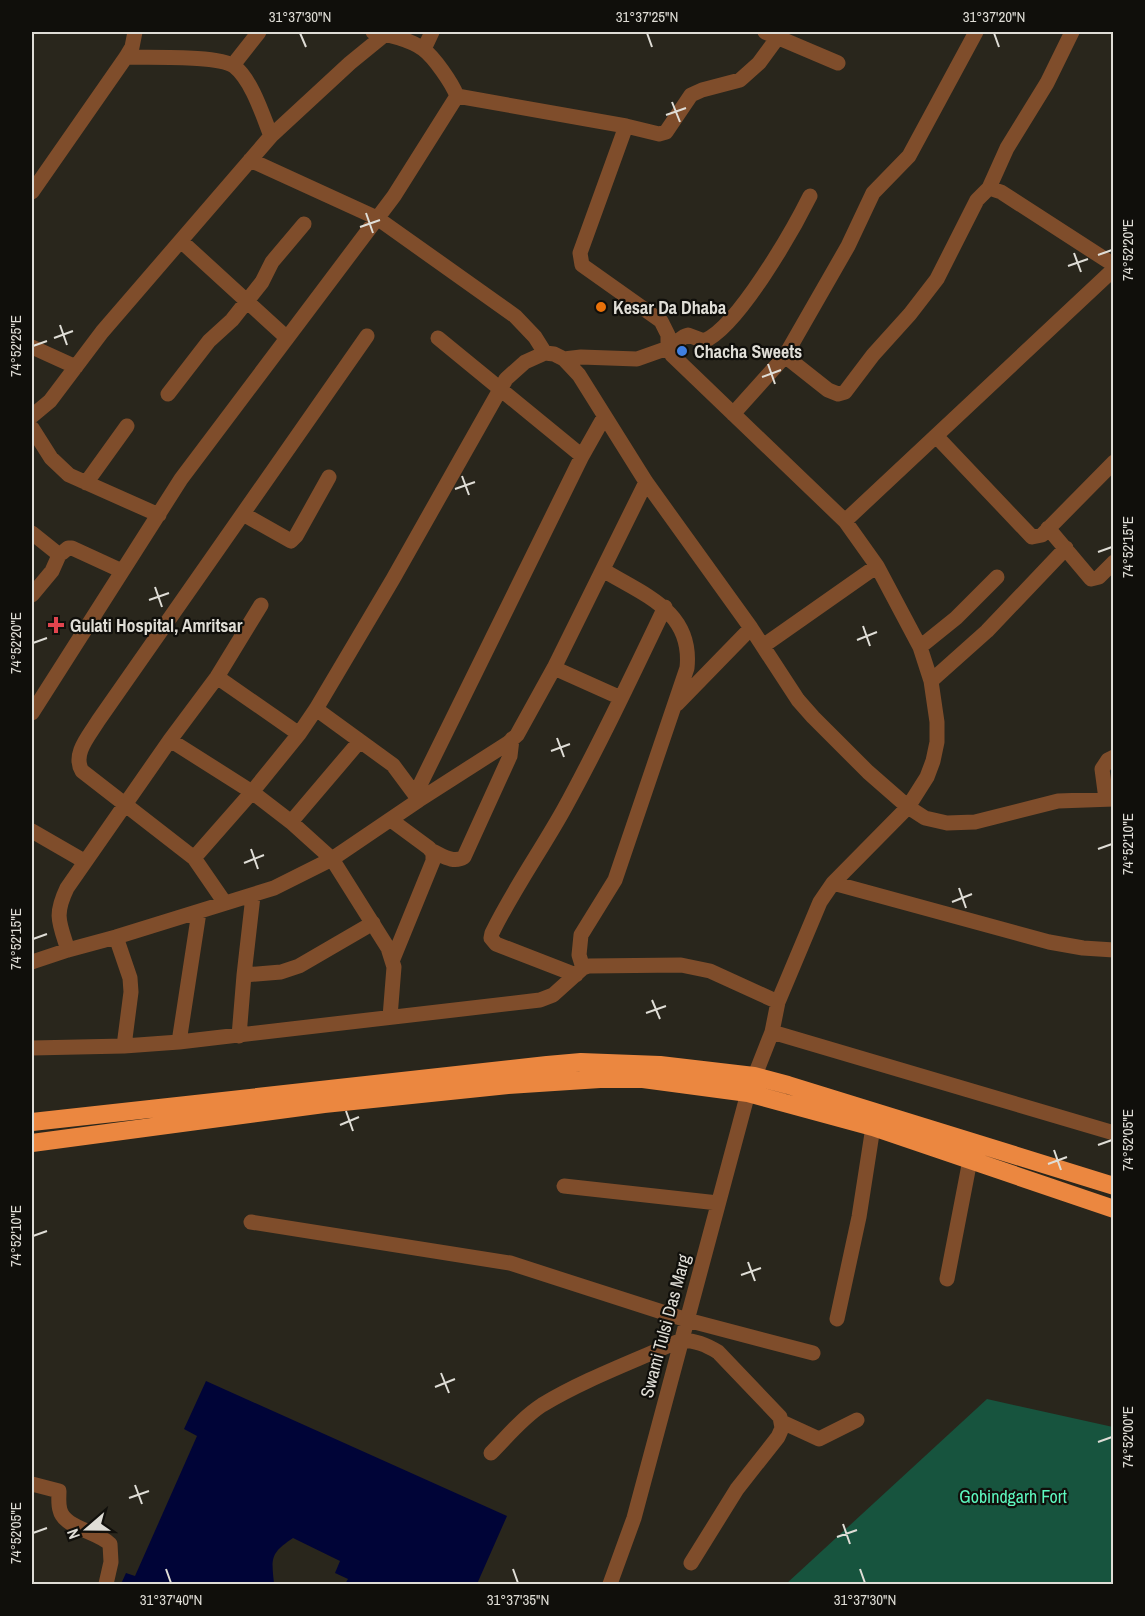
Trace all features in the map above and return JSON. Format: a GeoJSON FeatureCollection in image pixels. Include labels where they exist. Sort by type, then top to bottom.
{"type":"FeatureCollection","features":[{"type":"Feature","properties":{"kind":"highway"},"geometry":{"type":"LineString","coordinates":[[32,1122],[581,1062],[660,1065],[751,1085],[1113,1209]]}},
{"type":"Feature","properties":{"kind":"highway"},"geometry":{"type":"LineString","coordinates":[[32,1143],[324,1104],[554,1081],[643,1079],[788,1085],[1113,1186]]}},
{"type":"Feature","properties":{"kind":"street"},"geometry":{"type":"LineString","coordinates":[[32,192],[126,57],[132,47],[135,32]]}},
{"type":"Feature","properties":{"kind":"street"},"geometry":{"type":"LineString","coordinates":[[233,65],[258,32]]}},
{"type":"Feature","properties":{"kind":"street"},"geometry":{"type":"LineString","coordinates":[[32,416],[50,400],[102,332],[271,136],[382,32],[424,49],[448,78],[457,96]]}},
{"type":"Feature","properties":{"kind":"street"},"geometry":{"type":"LineString","coordinates":[[424,49],[432,32]]}},
{"type":"Feature","properties":{"kind":"street"},"geometry":{"type":"LineString","coordinates":[[733,414],[785,356],[848,246],[873,193],[909,156],[976,32]]}},
{"type":"Feature","properties":{"kind":"street"},"geometry":{"type":"LineString","coordinates":[[785,356],[828,390],[838,394],[845,392],[937,279],[977,200],[989,188],[1007,148],[1047,83],[1072,32]]}},
{"type":"Feature","properties":{"kind":"street"},"geometry":{"type":"LineString","coordinates":[[457,96],[659,134],[666,132],[691,95],[740,80],[759,63],[772,34],[838,63]]}},
{"type":"Feature","properties":{"kind":"street"},"geometry":{"type":"LineString","coordinates":[[126,57],[214,60],[233,65],[251,88],[271,136]]}},
{"type":"Feature","properties":{"kind":"street"},"geometry":{"type":"LineString","coordinates":[[32,713],[181,479],[394,196],[457,96]]}},
{"type":"Feature","properties":{"kind":"street"},"geometry":{"type":"LineString","coordinates":[[626,126],[580,253],[580,260],[582,265],[661,321],[668,335],[668,348]]}},
{"type":"Feature","properties":{"kind":"street"},"geometry":{"type":"LineString","coordinates":[[250,160],[377,218],[515,316],[545,353]]}},
{"type":"Feature","properties":{"kind":"street"},"geometry":{"type":"LineString","coordinates":[[845,522],[937,437],[1113,267],[1001,192],[989,188]]}},
{"type":"Feature","properties":{"kind":"street"},"geometry":{"type":"LineString","coordinates":[[564,359],[581,357],[637,359],[668,348],[688,335],[704,341],[709,339],[734,316],[791,233],[810,196]]}},
{"type":"Feature","properties":{"kind":"street"},"geometry":{"type":"LineString","coordinates":[[168,394],[203,348],[232,320],[262,282],[272,262],[304,224]]}},
{"type":"Feature","properties":{"kind":"street"},"geometry":{"type":"LineString","coordinates":[[181,241],[287,338]]}},
{"type":"Feature","properties":{"kind":"street"},"geometry":{"type":"LineString","coordinates":[[225,903],[194,858],[82,771],[78,755],[98,721],[367,336]]}},
{"type":"Feature","properties":{"kind":"street"},"geometry":{"type":"LineString","coordinates":[[438,338],[582,456]]}},
{"type":"Feature","properties":{"kind":"street"},"geometry":{"type":"LineString","coordinates":[[32,348],[76,367]]}},
{"type":"Feature","properties":{"kind":"street","name":"Swami Tulsi Das Marg"},"geometry":{"type":"LineString","coordinates":[[610,1584],[634,1518],[718,1203],[751,1085],[772,1032],[778,1002],[820,902],[833,883],[908,807],[927,777],[937,742],[937,722],[931,681],[920,646],[877,566],[845,522],[672,355],[668,348]]}},
{"type":"Feature","properties":{"kind":"street"},"geometry":{"type":"LineString","coordinates":[[194,858],[252,792],[299,734],[316,709],[393,579],[500,388],[516,368],[545,353],[564,359],[579,375],[646,482],[751,628],[792,691],[813,717],[868,772],[908,807],[936,822],[957,823],[975,822],[1058,801],[1110,799],[1102,769],[1113,757]]}},
{"type":"Feature","properties":{"kind":"street"},"geometry":{"type":"LineString","coordinates":[[417,797],[582,456],[604,417]]}},
{"type":"Feature","properties":{"kind":"street"},"geometry":{"type":"LineString","coordinates":[[86,483],[127,426]]}},
{"type":"Feature","properties":{"kind":"street"},"geometry":{"type":"LineString","coordinates":[[32,428],[59,468],[69,475],[159,515]]}},
{"type":"Feature","properties":{"kind":"street"},"geometry":{"type":"LineString","coordinates":[[937,437],[1032,537],[1042,535],[1113,462]]}},
{"type":"Feature","properties":{"kind":"street"},"geometry":{"type":"LineString","coordinates":[[243,514],[291,541],[329,477]]}},
{"type":"Feature","properties":{"kind":"street"},"geometry":{"type":"LineString","coordinates":[[32,962],[274,888],[332,860],[390,820],[417,797],[498,750],[517,735],[554,668],[646,482]]}},
{"type":"Feature","properties":{"kind":"street"},"geometry":{"type":"LineString","coordinates":[[1048,528],[1090,579],[1100,578],[1113,562]]}},
{"type":"Feature","properties":{"kind":"street"},"geometry":{"type":"LineString","coordinates":[[32,533],[60,554]]}},
{"type":"Feature","properties":{"kind":"street"},"geometry":{"type":"LineString","coordinates":[[32,595],[52,571],[60,554],[72,548],[122,571]]}},
{"type":"Feature","properties":{"kind":"street"},"geometry":{"type":"LineString","coordinates":[[931,681],[987,631],[1066,548]]}},
{"type":"Feature","properties":{"kind":"street"},"geometry":{"type":"LineString","coordinates":[[763,646],[877,566]]}},
{"type":"Feature","properties":{"kind":"street"},"geometry":{"type":"LineString","coordinates":[[580,971],[581,935],[615,880],[687,668],[688,651],[684,634],[675,618],[665,608],[603,570]]}},
{"type":"Feature","properties":{"kind":"street"},"geometry":{"type":"LineString","coordinates":[[920,646],[950,624],[997,578]]}},
{"type":"Feature","properties":{"kind":"street"},"geometry":{"type":"LineString","coordinates":[[68,950],[60,927],[59,905],[67,888],[170,740],[217,677],[261,605]]}},
{"type":"Feature","properties":{"kind":"street"},"geometry":{"type":"LineString","coordinates":[[580,971],[496,944],[491,938],[508,900],[561,814],[599,746],[665,608]]}},
{"type":"Feature","properties":{"kind":"street"},"geometry":{"type":"LineString","coordinates":[[673,708],[751,628]]}},
{"type":"Feature","properties":{"kind":"street"},"geometry":{"type":"LineString","coordinates":[[554,668],[621,698]]}},
{"type":"Feature","properties":{"kind":"street"},"geometry":{"type":"LineString","coordinates":[[217,677],[299,734]]}},
{"type":"Feature","properties":{"kind":"street"},"geometry":{"type":"LineString","coordinates":[[316,709],[393,765],[417,797]]}},
{"type":"Feature","properties":{"kind":"street"},"geometry":{"type":"LineString","coordinates":[[390,820],[432,850],[457,861],[464,857],[510,756],[512,739]]}},
{"type":"Feature","properties":{"kind":"street"},"geometry":{"type":"LineString","coordinates":[[170,740],[252,792],[291,822],[332,860],[373,923],[393,960]]}},
{"type":"Feature","properties":{"kind":"street"},"geometry":{"type":"LineString","coordinates":[[291,822],[359,742]]}},
{"type":"Feature","properties":{"kind":"street"},"geometry":{"type":"LineString","coordinates":[[32,831],[84,861]]}},
{"type":"Feature","properties":{"kind":"street"},"geometry":{"type":"LineString","coordinates":[[390,1017],[393,960],[433,861],[432,850]]}},
{"type":"Feature","properties":{"kind":"street"},"geometry":{"type":"LineString","coordinates":[[833,883],[1049,942],[1113,950]]}},
{"type":"Feature","properties":{"kind":"street"},"geometry":{"type":"LineString","coordinates":[[239,1036],[253,896]]}},
{"type":"Feature","properties":{"kind":"street"},"geometry":{"type":"LineString","coordinates":[[179,1042],[200,912]]}},
{"type":"Feature","properties":{"kind":"street"},"geometry":{"type":"LineString","coordinates":[[244,975],[281,972],[299,966],[373,923]]}},
{"type":"Feature","properties":{"kind":"street"},"geometry":{"type":"LineString","coordinates":[[116,937],[130,978],[131,992],[124,1047]]}},
{"type":"Feature","properties":{"kind":"street"},"geometry":{"type":"LineString","coordinates":[[32,1048],[124,1047],[179,1042],[540,1000],[554,995],[580,971],[600,965],[681,964],[710,971],[778,1002]]}},
{"type":"Feature","properties":{"kind":"street"},"geometry":{"type":"LineString","coordinates":[[772,1032],[1113,1133]]}},
{"type":"Feature","properties":{"kind":"street"},"geometry":{"type":"LineString","coordinates":[[837,1319],[859,1217],[873,1126]]}},
{"type":"Feature","properties":{"kind":"street"},"geometry":{"type":"LineString","coordinates":[[947,1279],[970,1160]]}},
{"type":"Feature","properties":{"kind":"street"},"geometry":{"type":"LineString","coordinates":[[564,1185],[718,1203]]}},
{"type":"Feature","properties":{"kind":"street"},"geometry":{"type":"LineString","coordinates":[[251,1222],[510,1263],[687,1320],[813,1353]]}},
{"type":"Feature","properties":{"kind":"street"},"geometry":{"type":"LineString","coordinates":[[491,1453],[519,1423],[541,1406],[681,1340],[696,1341],[718,1352],[780,1417],[782,1428],[778,1437],[737,1489],[691,1563]]}},
{"type":"Feature","properties":{"kind":"street"},"geometry":{"type":"LineString","coordinates":[[782,1422],[819,1439],[857,1420]]}},
{"type":"Feature","properties":{"kind":"street"},"geometry":{"type":"LineString","coordinates":[[32,1484],[59,1491],[59,1509],[62,1518],[68,1523],[103,1537],[110,1544],[111,1562],[106,1584]]}},
{"type":"Feature","properties":{"kind":"green space","name":"Gobindgarh Fort"},"geometry":{"type":"Polygon","coordinates":[[[987,1399],[1113,1427],[1113,1584],[786,1584],[987,1399]]]}},
{"type":"Feature","properties":{"kind":"shaded area"},"geometry":{"type":"Polygon","coordinates":[[[206,1381],[507,1516],[477,1584],[345,1584],[348,1579],[335,1573],[340,1561],[293,1538],[274,1556],[274,1583],[278,1584],[121,1584],[126,1573],[135,1576],[197,1436],[184,1429],[206,1381]]]}},
{"type":"Feature","properties":{"kind":"place","name":"Kesar Da Dhaba"},"geometry":{"type":"Point","coordinates":[601,307]}},
{"type":"Feature","properties":{"kind":"place","name":"Chacha Sweets"},"geometry":{"type":"Point","coordinates":[682,351]}},
{"type":"Feature","properties":{"kind":"place","name":"Gulati Hospital, Amritsar"},"geometry":{"type":"Point","coordinates":[56,625]}}]}
